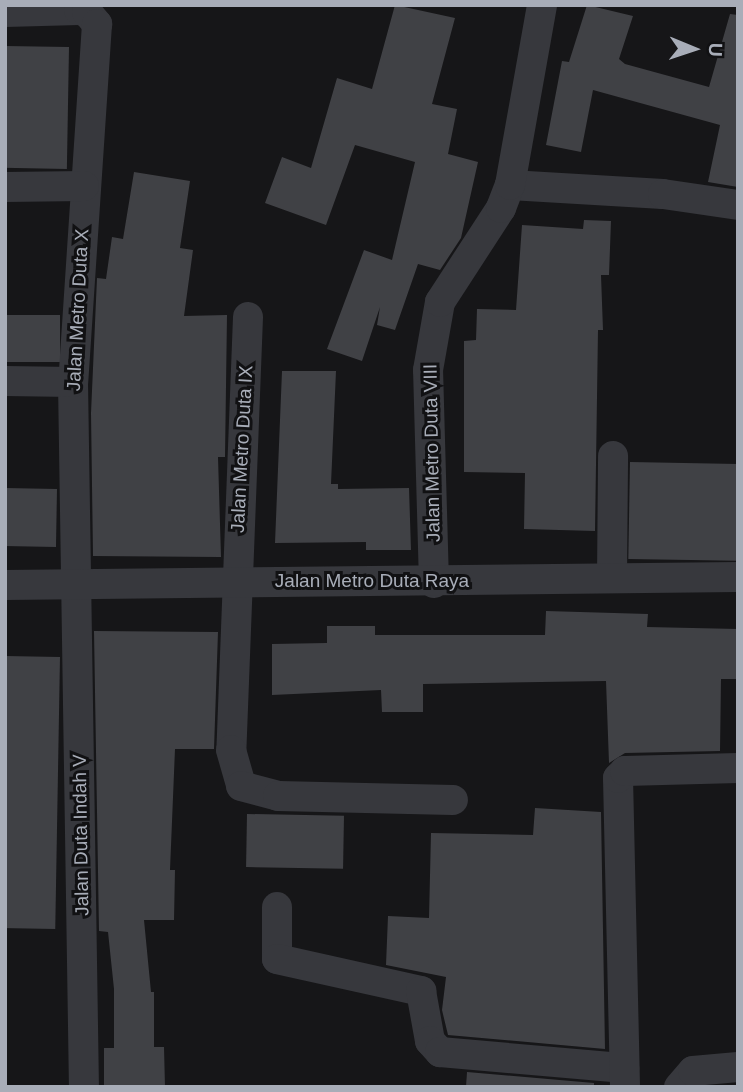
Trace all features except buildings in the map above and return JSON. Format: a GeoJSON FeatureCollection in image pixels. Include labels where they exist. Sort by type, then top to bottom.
{"type":"FeatureCollection","features":[{"type":"Feature","properties":{"kind":"street","name":"Jalan Metro Duta VIII"},"geometry":{"type":"LineString","coordinates":[[434,583],[428,370],[440,302],[501,208],[510,186],[542,8]]}},
{"type":"Feature","properties":{"kind":"street","name":"Jalan Metro Duta X"},"geometry":{"type":"LineString","coordinates":[[5,12],[87,12],[97,24],[84,186],[73,382],[77,584]]}},
{"type":"Feature","properties":{"kind":"street"},"geometry":{"type":"LineString","coordinates":[[5,187],[84,186]]}},
{"type":"Feature","properties":{"kind":"street"},"geometry":{"type":"LineString","coordinates":[[510,186],[663,194],[738,205]]}},
{"type":"Feature","properties":{"kind":"street","name":"Jalan Metro Duta IX"},"geometry":{"type":"LineString","coordinates":[[248,317],[231,750],[241,786],[278,796],[453,800]]}},
{"type":"Feature","properties":{"kind":"street"},"geometry":{"type":"LineString","coordinates":[[5,381],[73,382]]}},
{"type":"Feature","properties":{"kind":"street"},"geometry":{"type":"LineString","coordinates":[[612,578],[613,456]]}},
{"type":"Feature","properties":{"kind":"street","name":"Jalan Metro Duta Raya"},"geometry":{"type":"LineString","coordinates":[[5,584],[236,581],[434,583],[738,577]]}},
{"type":"Feature","properties":{"kind":"street","name":"Jalan Duta Indah V"},"geometry":{"type":"LineString","coordinates":[[77,584],[84,1087]]}},
{"type":"Feature","properties":{"kind":"street"},"geometry":{"type":"LineString","coordinates":[[277,907],[277,959],[421,990],[430,1041],[440,1052],[625,1077],[618,778],[625,771],[738,768]]}},
{"type":"Feature","properties":{"kind":"street"},"geometry":{"type":"LineString","coordinates":[[679,1087],[693,1071],[738,1067]]}}]}
